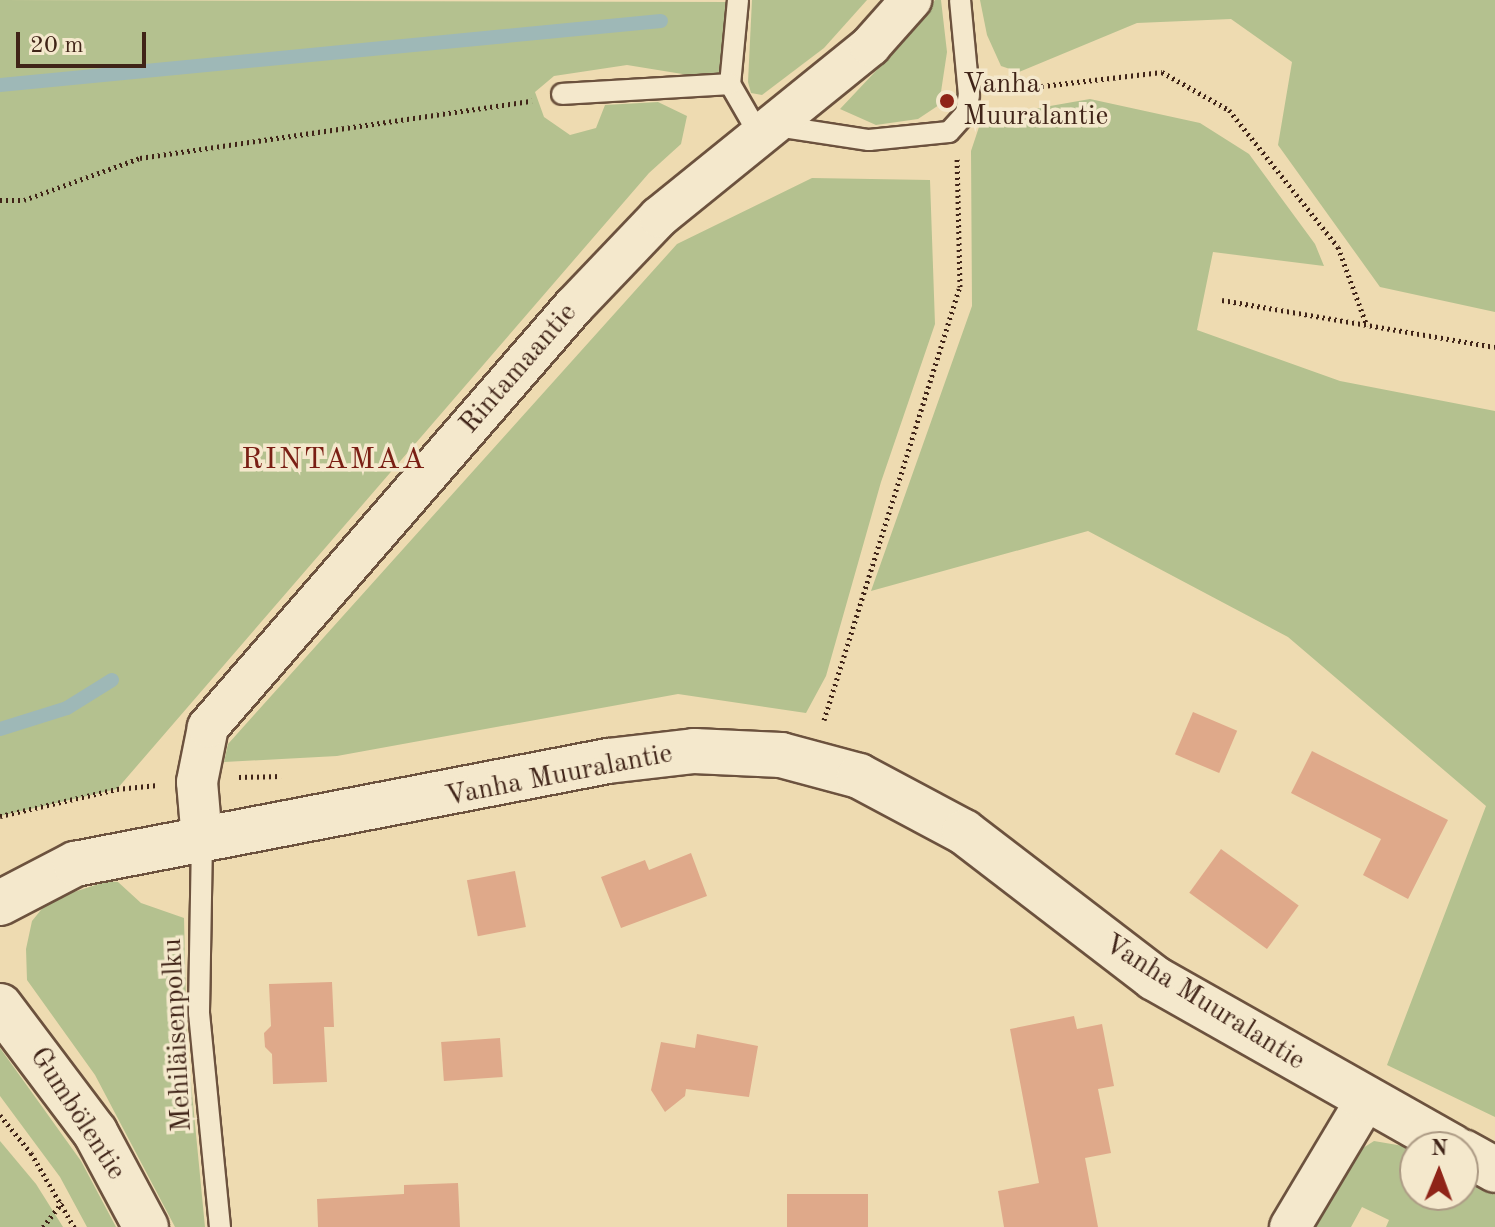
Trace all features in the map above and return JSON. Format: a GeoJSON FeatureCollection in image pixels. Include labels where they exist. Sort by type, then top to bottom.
{"type":"FeatureCollection","features":[{"type":"Feature","properties":{"kind":"street","name":"Rintamaantie"},"geometry":{"type":"LineString","coordinates":[[202,840],[197,782],[208,727],[439,459],[659,217],[769,131],[870,46],[911,0]]}},
{"type":"Feature","properties":{"kind":"street","name":"Vanha Muuralantie"},"geometry":{"type":"LineString","coordinates":[[0,903],[75,864],[608,761],[694,751],[755,751],[804,759],[859,776],[964,832],[1154,978],[1423,1131]]}},
{"type":"Feature","properties":{"kind":"street","name":"Gumbölentie"},"geometry":{"type":"LineString","coordinates":[[0,1006],[95,1132],[146,1227]]}},
{"type":"Feature","properties":{"kind":"street"},"geometry":{"type":"LineString","coordinates":[[1290,1227],[1366,1100]]}},
{"type":"Feature","properties":{"kind":"lane"},"geometry":{"type":"LineString","coordinates":[[738,0],[730,84],[769,131],[869,140],[949,132],[966,113],[969,95],[960,0]]}},
{"type":"Feature","properties":{"kind":"lane"},"geometry":{"type":"LineString","coordinates":[[562,94],[730,84]]}},
{"type":"Feature","properties":{"kind":"lane","name":"Mehiläisenpolku"},"geometry":{"type":"LineString","coordinates":[[202,840],[199,1013],[220,1227]]}},
{"type":"Feature","properties":{"kind":"path"},"geometry":{"type":"LineString","coordinates":[[969,95],[1162,72],[1229,110],[1338,247],[1367,326]]}},
{"type":"Feature","properties":{"kind":"path"},"geometry":{"type":"LineString","coordinates":[[0,200],[24,200],[140,158],[505,107],[562,94]]}},
{"type":"Feature","properties":{"kind":"path"},"geometry":{"type":"LineString","coordinates":[[818,737],[960,287],[958,161],[949,132]]}},
{"type":"Feature","properties":{"kind":"path"},"geometry":{"type":"LineString","coordinates":[[1222,300],[1495,347]]}},
{"type":"Feature","properties":{"kind":"path"},"geometry":{"type":"LineString","coordinates":[[0,816],[117,789],[296,777]]}},
{"type":"Feature","properties":{"kind":"path"},"geometry":{"type":"LineString","coordinates":[[0,1115],[62,1203],[74,1227]]}},
{"type":"Feature","properties":{"kind":"path"},"geometry":{"type":"LineString","coordinates":[[43,1227],[62,1203]]}},
{"type":"Feature","properties":{"kind":"green space"},"geometry":{"type":"Polygon","coordinates":[[[0,0],[728,2],[722,71],[707,78],[627,65],[554,76],[535,92],[544,117],[570,135],[596,128],[605,105],[658,102],[687,116],[681,144],[649,173],[117,789],[0,816],[0,0]]]}},
{"type":"Feature","properties":{"kind":"green space"},"geometry":{"type":"Polygon","coordinates":[[[752,0],[867,0],[824,48],[762,95],[751,93],[748,82],[752,0]]]}},
{"type":"Feature","properties":{"kind":"green space"},"geometry":{"type":"Polygon","coordinates":[[[935,0],[941,0],[947,52],[939,105],[918,119],[876,125],[840,109],[905,40],[935,0]]]}},
{"type":"Feature","properties":{"kind":"green space"},"geometry":{"type":"Polygon","coordinates":[[[980,0],[1495,0],[1495,312],[1380,287],[1278,145],[1292,62],[1231,19],[1137,23],[1019,72],[1001,66],[987,35],[980,0]]]}},
{"type":"Feature","properties":{"kind":"green space"},"geometry":{"type":"Polygon","coordinates":[[[1090,99],[1200,123],[1249,154],[1315,244],[1324,266],[1213,252],[1197,330],[1340,381],[1495,411],[1495,1117],[1387,1065],[1486,806],[1288,637],[1088,531],[871,591],[972,306],[971,151],[982,118],[1090,99]]]}},
{"type":"Feature","properties":{"kind":"green space"},"geometry":{"type":"Polygon","coordinates":[[[812,178],[930,180],[935,324],[881,482],[826,676],[806,713],[678,694],[337,756],[224,762],[228,744],[677,244],[812,178]]]}},
{"type":"Feature","properties":{"kind":"green space"},"geometry":{"type":"Polygon","coordinates":[[[108,881],[118,882],[141,903],[184,918],[187,1041],[205,1227],[175,1227],[95,1075],[27,980],[26,949],[32,921],[49,900],[108,881]]]}},
{"type":"Feature","properties":{"kind":"green space"},"geometry":{"type":"Polygon","coordinates":[[[0,1048],[81,1161],[116,1227],[87,1227],[60,1177],[0,1096],[0,1048]]]}},
{"type":"Feature","properties":{"kind":"green space"},"geometry":{"type":"Polygon","coordinates":[[[0,1141],[36,1184],[63,1227],[0,1227],[0,1141]]]}},
{"type":"Feature","properties":{"kind":"green space"},"geometry":{"type":"Polygon","coordinates":[[[1374,1141],[1399,1145],[1399,1211],[1479,1211],[1479,1184],[1495,1195],[1495,1227],[1386,1227],[1389,1220],[1362,1207],[1351,1227],[1308,1227],[1352,1155],[1374,1141]]]}},
{"type":"Feature","properties":{"kind":"building"},"geometry":{"type":"Polygon","coordinates":[[[1193,712],[1237,731],[1219,773],[1175,754],[1193,712]]]}},
{"type":"Feature","properties":{"kind":"building"},"geometry":{"type":"Polygon","coordinates":[[[1312,751],[1448,820],[1408,899],[1363,875],[1381,839],[1291,793],[1312,751]]]}},
{"type":"Feature","properties":{"kind":"building"},"geometry":{"type":"Polygon","coordinates":[[[1221,849],[1299,905],[1267,949],[1189,893],[1221,849]]]}},
{"type":"Feature","properties":{"kind":"building"},"geometry":{"type":"Polygon","coordinates":[[[691,853],[707,896],[621,928],[601,877],[645,860],[649,870],[691,853]]]}},
{"type":"Feature","properties":{"kind":"building"},"geometry":{"type":"Polygon","coordinates":[[[515,871],[526,927],[478,936],[467,880],[515,871]]]}},
{"type":"Feature","properties":{"kind":"building"},"geometry":{"type":"Polygon","coordinates":[[[332,982],[334,1027],[324,1027],[327,1082],[273,1084],[272,1054],[265,1047],[264,1033],[271,1026],[269,984],[332,982]]]}},
{"type":"Feature","properties":{"kind":"building"},"geometry":{"type":"Polygon","coordinates":[[[1074,1016],[1077,1029],[1102,1024],[1114,1086],[1098,1089],[1111,1153],[1085,1158],[1098,1227],[1004,1227],[998,1191],[1039,1183],[1010,1029],[1074,1016]]]}},
{"type":"Feature","properties":{"kind":"building"},"geometry":{"type":"Polygon","coordinates":[[[697,1034],[758,1046],[749,1097],[686,1089],[685,1096],[665,1112],[651,1090],[661,1042],[695,1048],[697,1034]]]}},
{"type":"Feature","properties":{"kind":"building"},"geometry":{"type":"Polygon","coordinates":[[[500,1038],[503,1077],[444,1081],[441,1042],[500,1038]]]}},
{"type":"Feature","properties":{"kind":"building"},"geometry":{"type":"Polygon","coordinates":[[[458,1183],[460,1227],[318,1227],[317,1199],[404,1194],[404,1185],[458,1183]]]}},
{"type":"Feature","properties":{"kind":"building"},"geometry":{"type":"Polygon","coordinates":[[[787,1194],[868,1194],[868,1227],[787,1227],[787,1194]]]}},
{"type":"Feature","properties":{"kind":"waterway"},"geometry":{"type":"LineString","coordinates":[[0,85],[661,21]]}},
{"type":"Feature","properties":{"kind":"waterway"},"geometry":{"type":"LineString","coordinates":[[0,729],[67,708],[112,680]]}},
{"type":"Feature","properties":{"kind":"place","name":"Vanha Muuralantie"},"geometry":{"type":"Point","coordinates":[947,101]}},
{"type":"Feature","properties":{"kind":"district","name":"RINTAMAA"},"geometry":{"type":"Point","coordinates":[334,460]}}]}
